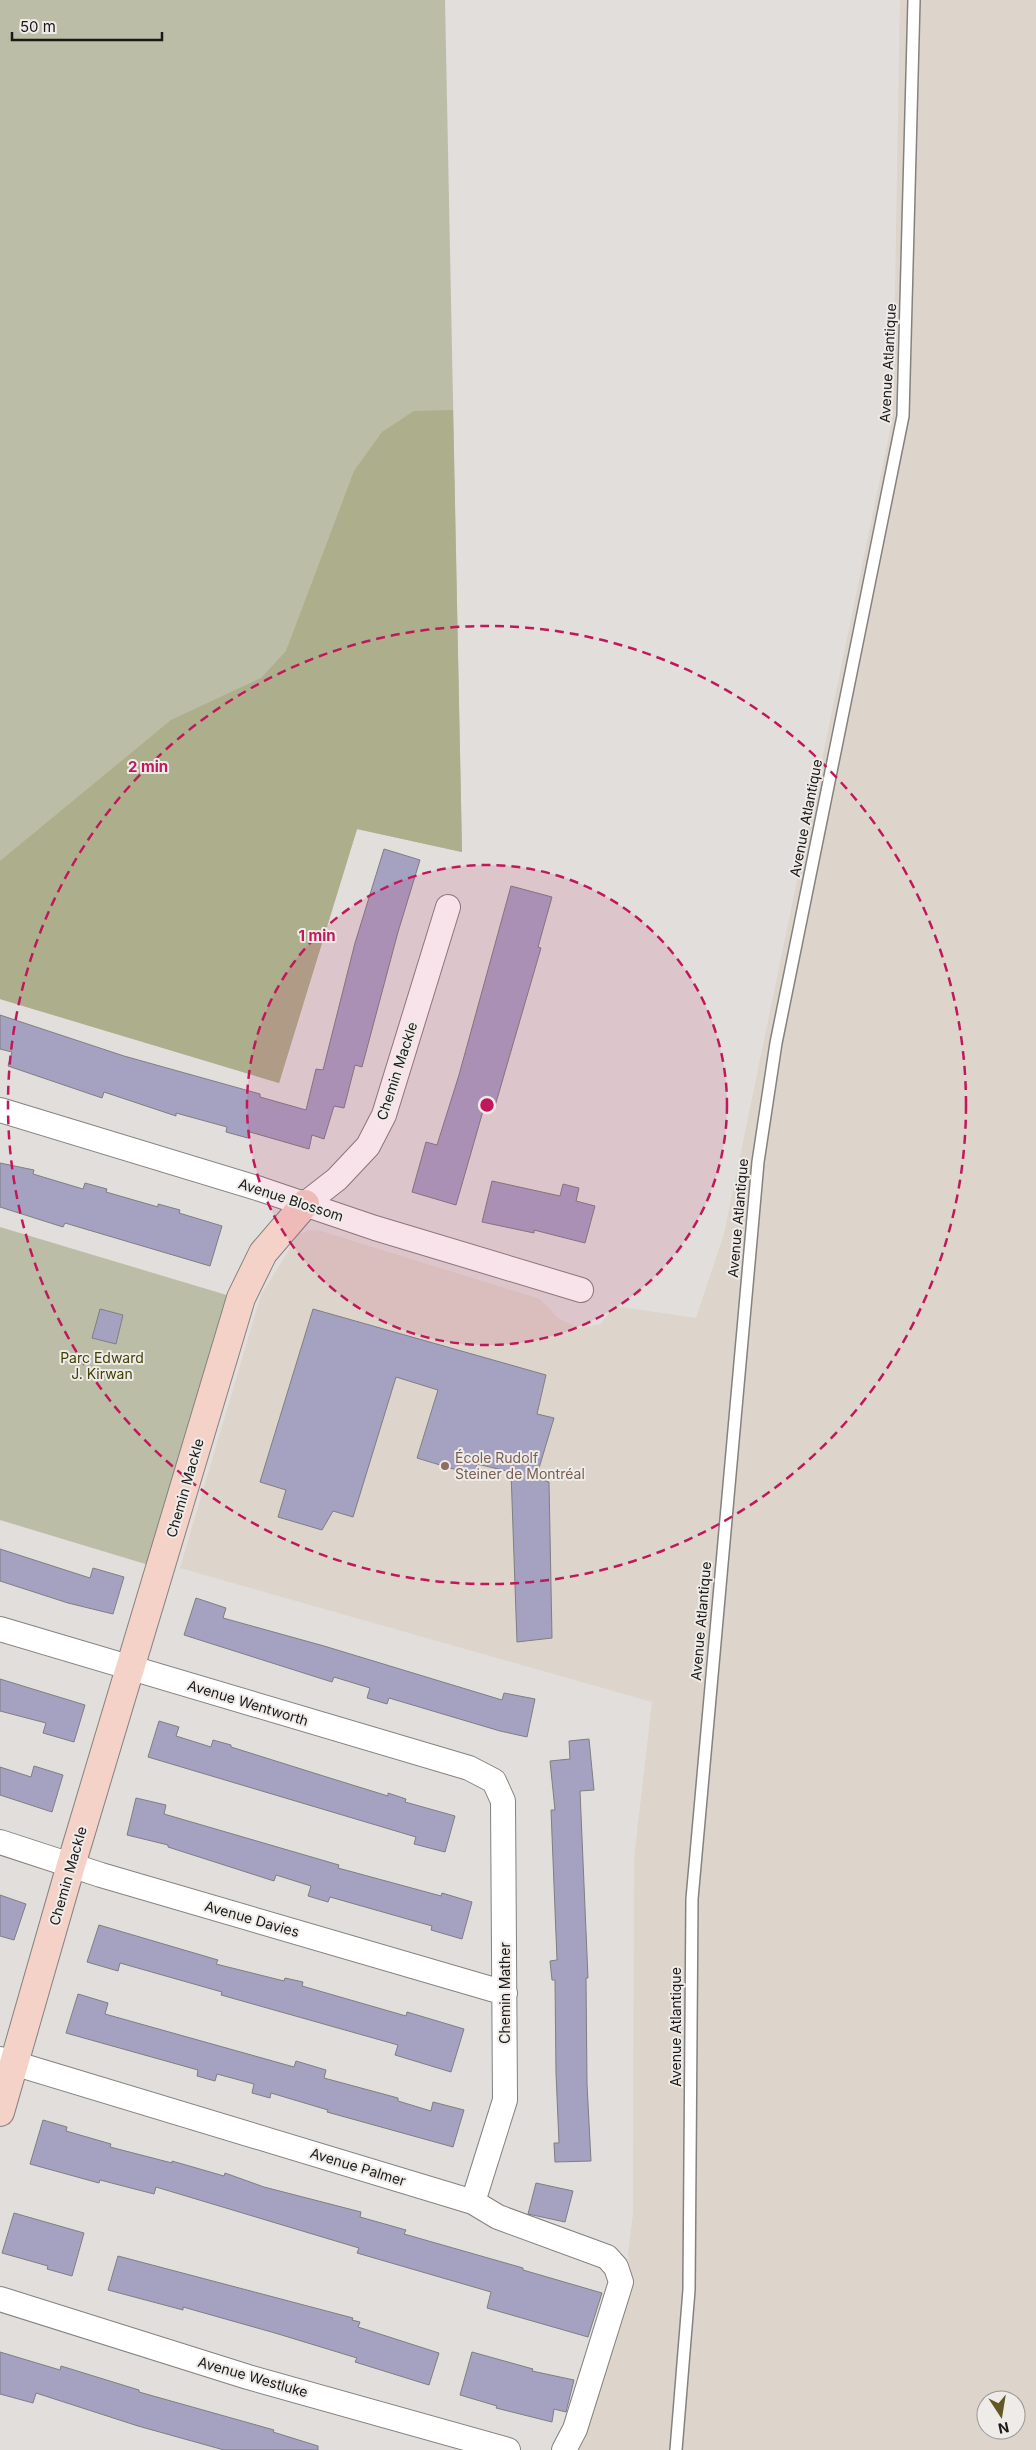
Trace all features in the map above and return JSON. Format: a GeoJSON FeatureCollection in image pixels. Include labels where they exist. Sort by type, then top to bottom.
{"type":"FeatureCollection","features":[{"type":"Feature","properties":{"kind":"street","name":"Chemin Mackle"},"geometry":{"type":"LineString","coordinates":[[0,2112],[7,2061],[71,1865],[241,1298],[263,1253],[305,1204],[337,1179],[368,1146],[384,1115],[448,907]]}},
{"type":"Feature","properties":{"kind":"street","name":"Avenue Blossom"},"geometry":{"type":"LineString","coordinates":[[0,1110],[305,1204],[375,1228],[582,1290]]}},
{"type":"Feature","properties":{"kind":"street","name":"Avenue Wentworth"},"geometry":{"type":"LineString","coordinates":[[0,1629],[469,1768],[494,1781]]}},
{"type":"Feature","properties":{"kind":"street","name":"Chemin Mather"},"geometry":{"type":"LineString","coordinates":[[473,2202],[484,2174],[504,2100],[505,1993],[502,1801],[494,1781]]}},
{"type":"Feature","properties":{"kind":"street","name":"Avenue Davies"},"geometry":{"type":"LineString","coordinates":[[0,1842],[71,1865],[505,1993]]}},
{"type":"Feature","properties":{"kind":"street","name":"Avenue Palmer"},"geometry":{"type":"LineString","coordinates":[[7,2061],[473,2202],[498,2217],[607,2257],[616,2267],[621,2282],[575,2429],[564,2450]]}},
{"type":"Feature","properties":{"kind":"street","name":"Avenue Westluke"},"geometry":{"type":"LineString","coordinates":[[0,2299],[248,2377],[508,2450]]}},
{"type":"Feature","properties":{"kind":"lane","name":"Avenue Atlantique"},"geometry":{"type":"LineString","coordinates":[[676,2450],[689,2290],[692,1899],[757,1172],[778,1033],[902,416],[914,0]]}},
{"type":"Feature","properties":{"kind":"shaded area"},"geometry":{"type":"Polygon","coordinates":[[[900,0],[1036,0],[1036,2450],[579,2450],[631,2284],[628,2254],[633,2214],[634,1859],[652,1702],[180,1568],[261,1295],[299,1234],[310,1230],[321,1231],[540,1299],[558,1318],[579,1328],[601,1324],[614,1306],[696,1318],[724,1234],[893,416],[900,0]]]}},
{"type":"Feature","properties":{"kind":"green space"},"geometry":{"type":"Polygon","coordinates":[[[0,0],[445,0],[462,852],[357,829],[279,1083],[0,999],[0,0]]]}},
{"type":"Feature","properties":{"kind":"green space"},"geometry":{"type":"Polygon","coordinates":[[[453,410],[462,852],[357,829],[279,1083],[0,999],[0,861],[171,720],[261,678],[286,651],[354,471],[382,432],[414,411],[453,410]]]}},
{"type":"Feature","properties":{"kind":"green space","name":"Parc Edward J. Kirwan"},"geometry":{"type":"Polygon","coordinates":[[[0,1227],[230,1296],[152,1566],[0,1520],[0,1227]]]}},
{"type":"Feature","properties":{"kind":"building"},"geometry":{"type":"Polygon","coordinates":[[[384,849],[420,860],[398,932],[362,1067],[355,1065],[344,1108],[334,1106],[324,1139],[312,1135],[309,1149],[250,1132],[248,1138],[226,1132],[227,1127],[176,1113],[176,1116],[104,1092],[102,1098],[8,1066],[12,1052],[0,1049],[0,1015],[124,1056],[260,1094],[260,1097],[306,1110],[316,1069],[323,1070],[355,943],[384,849]]]}},
{"type":"Feature","properties":{"kind":"building"},"geometry":{"type":"Polygon","coordinates":[[[511,886],[552,897],[538,947],[541,948],[495,1106],[485,1104],[456,1205],[412,1192],[426,1142],[437,1145],[459,1075],[511,886]]]}},
{"type":"Feature","properties":{"kind":"building"},"geometry":{"type":"Polygon","coordinates":[[[0,1163],[34,1170],[33,1174],[83,1189],[85,1183],[107,1189],[106,1192],[158,1207],[158,1204],[180,1210],[179,1213],[222,1226],[210,1266],[65,1223],[63,1227],[0,1207],[0,1163]]]}},
{"type":"Feature","properties":{"kind":"building"},"geometry":{"type":"Polygon","coordinates":[[[492,1181],[560,1196],[563,1184],[579,1188],[576,1201],[595,1206],[585,1243],[534,1230],[534,1233],[482,1222],[492,1181]]]}},
{"type":"Feature","properties":{"kind":"building"},"geometry":{"type":"Polygon","coordinates":[[[100,1309],[123,1315],[116,1344],[92,1338],[100,1309]]]}},
{"type":"Feature","properties":{"kind":"building"},"geometry":{"type":"Polygon","coordinates":[[[313,1309],[546,1375],[537,1414],[554,1418],[536,1478],[549,1482],[552,1638],[517,1642],[511,1472],[477,1464],[473,1475],[417,1458],[438,1390],[396,1377],[353,1517],[333,1511],[322,1530],[278,1517],[286,1490],[260,1482],[313,1309]]]}},
{"type":"Feature","properties":{"kind":"building"},"geometry":{"type":"Polygon","coordinates":[[[0,1549],[90,1578],[93,1568],[124,1577],[113,1614],[68,1603],[0,1581],[0,1549]]]}},
{"type":"Feature","properties":{"kind":"building"},"geometry":{"type":"Polygon","coordinates":[[[196,1598],[226,1608],[223,1618],[324,1646],[502,1700],[504,1693],[535,1699],[527,1737],[500,1731],[389,1698],[387,1704],[367,1698],[370,1688],[334,1677],[332,1682],[184,1635],[196,1598]]]}},
{"type":"Feature","properties":{"kind":"building"},"geometry":{"type":"Polygon","coordinates":[[[0,1679],[85,1705],[74,1742],[43,1733],[46,1723],[0,1711],[0,1679]]]}},
{"type":"Feature","properties":{"kind":"building"},"geometry":{"type":"Polygon","coordinates":[[[159,1721],[179,1727],[176,1736],[211,1747],[213,1740],[231,1745],[231,1747],[388,1796],[388,1793],[406,1799],[405,1802],[455,1816],[445,1852],[414,1844],[416,1837],[148,1757],[159,1721]]]}},
{"type":"Feature","properties":{"kind":"building"},"geometry":{"type":"Polygon","coordinates":[[[589,1739],[594,1790],[580,1791],[588,1978],[586,1978],[587,2084],[591,2161],[555,2162],[554,2143],[559,2143],[555,1980],[552,1980],[550,1961],[557,1960],[551,1810],[555,1810],[550,1761],[570,1759],[569,1741],[589,1739]]]}},
{"type":"Feature","properties":{"kind":"building"},"geometry":{"type":"Polygon","coordinates":[[[34,1766],[63,1775],[52,1812],[0,1795],[0,1767],[31,1777],[34,1766]]]}},
{"type":"Feature","properties":{"kind":"building"},"geometry":{"type":"Polygon","coordinates":[[[136,1798],[166,1805],[164,1814],[339,1865],[338,1868],[441,1896],[442,1893],[472,1902],[462,1939],[431,1930],[432,1926],[330,1897],[328,1902],[308,1896],[311,1886],[276,1875],[274,1881],[168,1847],[168,1845],[127,1835],[136,1798]]]}},
{"type":"Feature","properties":{"kind":"building"},"geometry":{"type":"Polygon","coordinates":[[[0,1895],[26,1904],[14,1940],[0,1936],[0,1895]]]}},
{"type":"Feature","properties":{"kind":"building"},"geometry":{"type":"Polygon","coordinates":[[[99,1925],[218,1960],[216,1964],[284,1981],[285,1978],[303,1982],[302,1986],[406,2016],[407,2012],[464,2029],[451,2072],[395,2055],[398,2045],[221,1995],[222,1992],[120,1963],[118,1971],[87,1962],[99,1925]]]}},
{"type":"Feature","properties":{"kind":"building"},"geometry":{"type":"Polygon","coordinates":[[[78,1994],[108,2003],[105,2014],[294,2067],[296,2061],[326,2070],[324,2078],[398,2098],[398,2101],[431,2111],[433,2102],[464,2110],[453,2147],[327,2112],[328,2110],[271,2093],[270,2098],[252,2093],[254,2084],[217,2074],[215,2081],[197,2076],[198,2070],[66,2033],[78,1994]]]}},
{"type":"Feature","properties":{"kind":"building"},"geometry":{"type":"Polygon","coordinates":[[[43,2120],[67,2127],[66,2131],[111,2144],[110,2147],[172,2163],[172,2161],[224,2176],[225,2173],[264,2187],[361,2212],[360,2217],[406,2230],[404,2234],[602,2293],[588,2337],[487,2308],[491,2292],[357,2253],[359,2248],[156,2187],[154,2194],[100,2180],[99,2183],[30,2164],[43,2120]]]}},
{"type":"Feature","properties":{"kind":"building"},"geometry":{"type":"Polygon","coordinates":[[[536,2183],[573,2191],[565,2222],[528,2214],[536,2183]]]}},
{"type":"Feature","properties":{"kind":"building"},"geometry":{"type":"Polygon","coordinates":[[[14,2213],[84,2233],[72,2276],[47,2269],[48,2266],[2,2253],[14,2213]]]}},
{"type":"Feature","properties":{"kind":"building"},"geometry":{"type":"Polygon","coordinates":[[[118,2256],[353,2318],[352,2320],[360,2322],[358,2327],[439,2353],[429,2385],[355,2362],[357,2358],[275,2333],[183,2307],[183,2310],[108,2290],[118,2256]]]}},
{"type":"Feature","properties":{"kind":"building"},"geometry":{"type":"Polygon","coordinates":[[[0,2352],[60,2370],[61,2366],[139,2390],[139,2392],[274,2430],[273,2432],[318,2446],[318,2450],[224,2450],[138,2426],[36,2393],[33,2403],[0,2394],[0,2352]]]}},
{"type":"Feature","properties":{"kind":"building"},"geometry":{"type":"Polygon","coordinates":[[[472,2352],[533,2369],[532,2371],[574,2380],[566,2412],[554,2409],[552,2422],[496,2408],[497,2406],[460,2395],[472,2352]]]}},
{"type":"Feature","properties":{"kind":"place","name":"École Rudolf Steiner de Montréal"},"geometry":{"type":"Point","coordinates":[445,1466]}}]}
